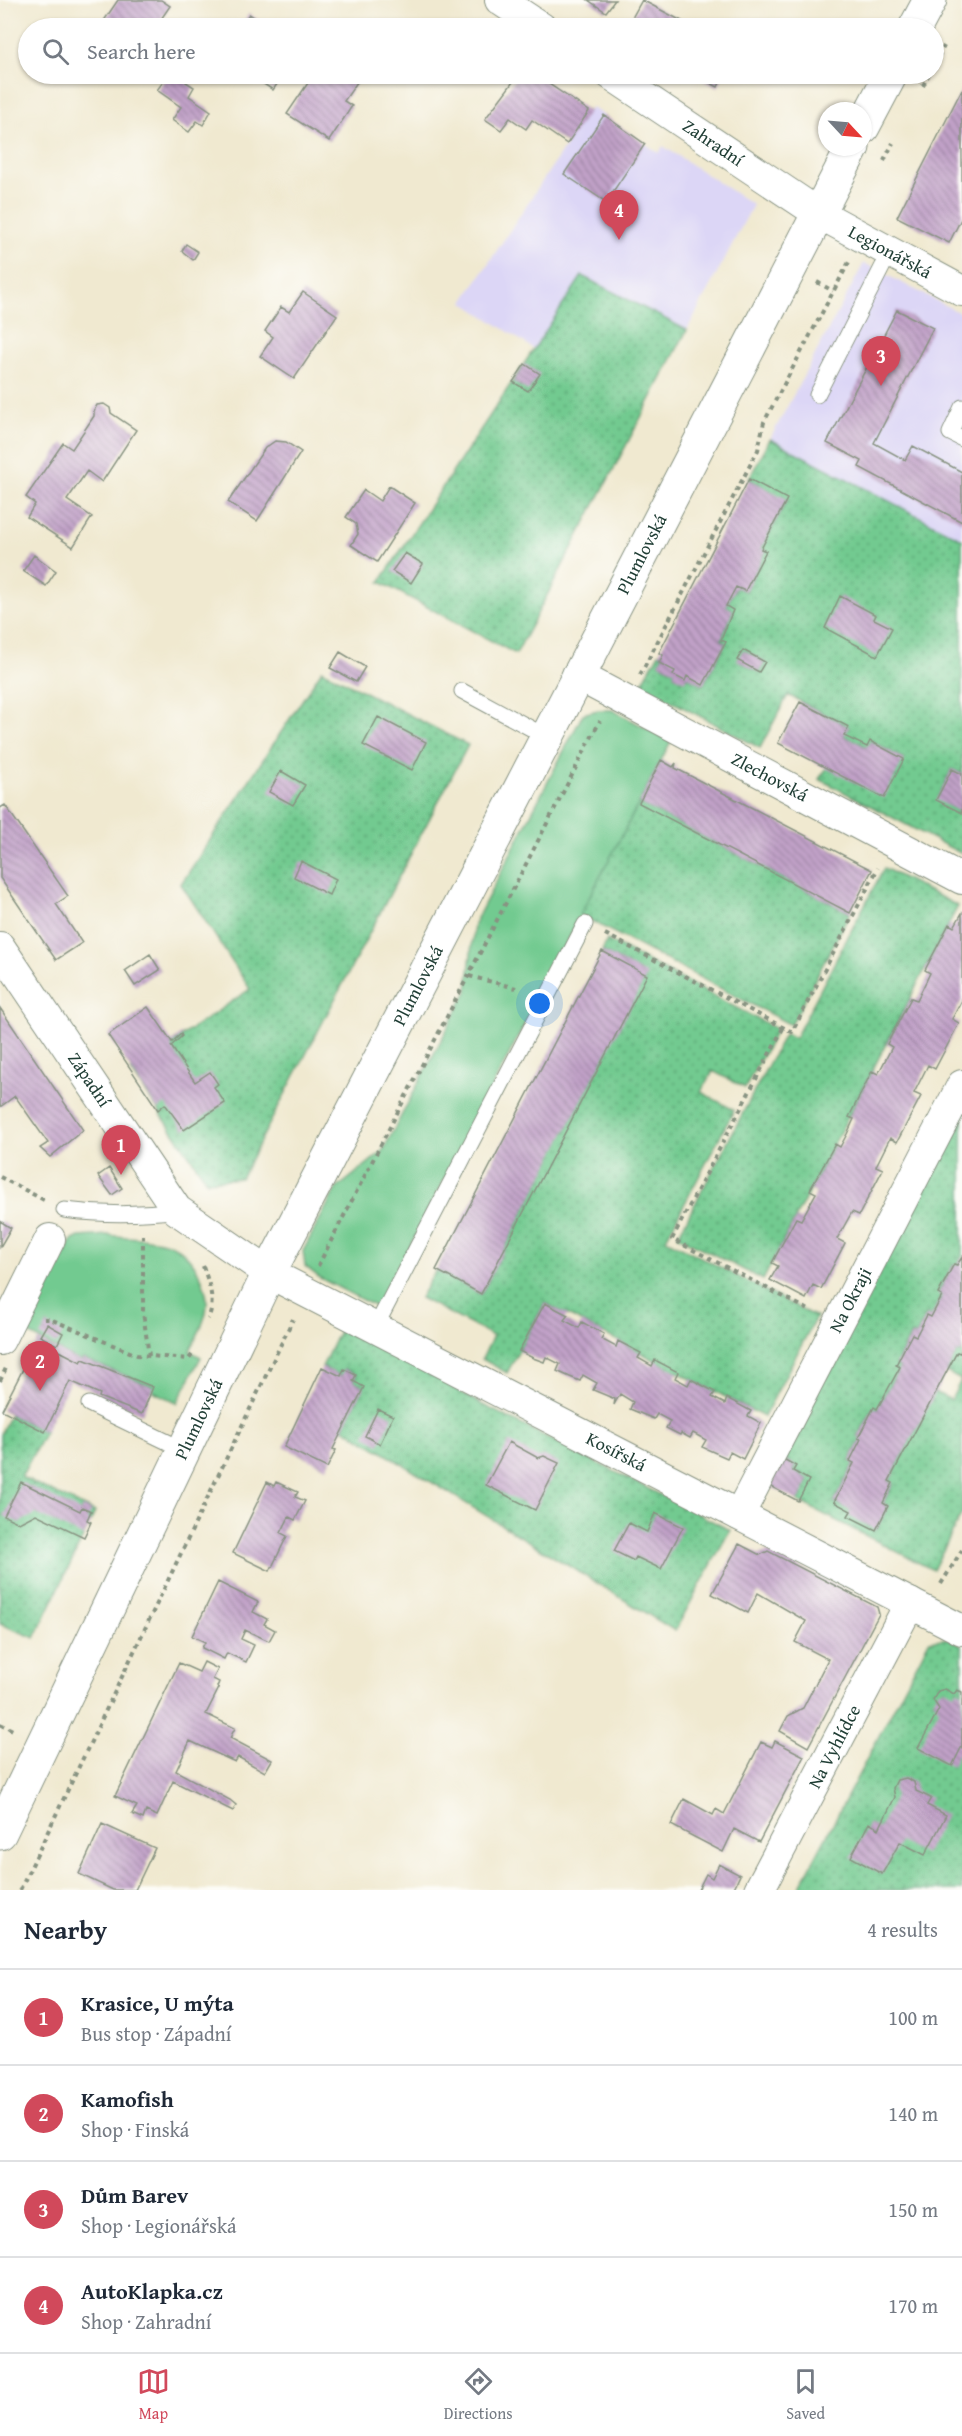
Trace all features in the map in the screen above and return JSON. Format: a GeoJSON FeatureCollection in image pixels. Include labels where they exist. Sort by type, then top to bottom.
{"type":"FeatureCollection","features":[{"type":"Feature","properties":{"kind":"main road"},"geometry":{"type":"LineString","coordinates":[[920,18],[930,0]]}},
{"type":"Feature","properties":{"kind":"main road"},"geometry":{"type":"LineString","coordinates":[[872,110],[886,84]]}},
{"type":"Feature","properties":{"kind":"main road","name":"Plumlovská"},"geometry":{"type":"LineString","coordinates":[[0,1833],[269,1273],[545,736],[848,156]]}},
{"type":"Feature","properties":{"kind":"street"},"geometry":{"type":"LineString","coordinates":[[500,0],[528,18]]}},
{"type":"Feature","properties":{"kind":"street","name":"Zahradní"},"geometry":{"type":"LineString","coordinates":[[625,84],[818,213]]}},
{"type":"Feature","properties":{"kind":"street","name":"Legionářská"},"geometry":{"type":"LineString","coordinates":[[818,213],[962,291]]}},
{"type":"Feature","properties":{"kind":"street","name":"Zlechovská"},"geometry":{"type":"LineString","coordinates":[[577,675],[962,879]]}},
{"type":"Feature","properties":{"kind":"street","name":"Západní"},"geometry":{"type":"LineString","coordinates":[[0,947],[177,1210],[269,1273]]}},
{"type":"Feature","properties":{"kind":"street","name":"Na Okraji"},"geometry":{"type":"LineString","coordinates":[[739,1515],[962,1085]]}},
{"type":"Feature","properties":{"kind":"street"},"geometry":{"type":"LineString","coordinates":[[5,1351],[50,1239]]}},
{"type":"Feature","properties":{"kind":"street","name":"Kosířská"},"geometry":{"type":"LineString","coordinates":[[269,1273],[962,1630]]}},
{"type":"Feature","properties":{"kind":"street","name":"Na Vyhlídce"},"geometry":{"type":"LineString","coordinates":[[759,1890],[917,1607]]}},
{"type":"Feature","properties":{"kind":"lane"},"geometry":{"type":"LineString","coordinates":[[818,395],[890,252]]}},
{"type":"Feature","properties":{"kind":"lane"},"geometry":{"type":"LineString","coordinates":[[962,408],[950,432],[962,439]]}},
{"type":"Feature","properties":{"kind":"lane"},"geometry":{"type":"LineString","coordinates":[[462,691],[545,736]]}},
{"type":"Feature","properties":{"kind":"lane"},"geometry":{"type":"LineString","coordinates":[[375,1328],[585,924]]}},
{"type":"Feature","properties":{"kind":"lane"},"geometry":{"type":"LineString","coordinates":[[64,1210],[135,1214],[177,1210]]}},
{"type":"Feature","properties":{"kind":"lane"},"geometry":{"type":"LineString","coordinates":[[89,1404],[184,1450]]}},
{"type":"Feature","properties":{"kind":"path"},"geometry":{"type":"LineString","coordinates":[[919,94],[924,84]]}},
{"type":"Feature","properties":{"kind":"path"},"geometry":{"type":"LineString","coordinates":[[881,165],[897,135]]}},
{"type":"Feature","properties":{"kind":"path"},"geometry":{"type":"LineString","coordinates":[[20,1890],[305,1292],[604,714],[634,686],[758,450],[764,422],[854,252],[856,234]]}},
{"type":"Feature","properties":{"kind":"path"},"geometry":{"type":"LineString","coordinates":[[811,279],[833,291]]}},
{"type":"Feature","properties":{"kind":"path"},"geometry":{"type":"LineString","coordinates":[[585,924],[792,1032],[892,842]]}},
{"type":"Feature","properties":{"kind":"path"},"geometry":{"type":"LineString","coordinates":[[469,976],[516,988]]}},
{"type":"Feature","properties":{"kind":"path"},"geometry":{"type":"LineString","coordinates":[[783,1028],[672,1239],[838,1325]]}},
{"type":"Feature","properties":{"kind":"path"},"geometry":{"type":"LineString","coordinates":[[0,1177],[64,1210]]}},
{"type":"Feature","properties":{"kind":"path"},"geometry":{"type":"LineString","coordinates":[[132,1233],[152,1236]]}},
{"type":"Feature","properties":{"kind":"path"},"geometry":{"type":"LineString","coordinates":[[143,1235],[143,1312],[149,1356]]}},
{"type":"Feature","properties":{"kind":"path"},"geometry":{"type":"LineString","coordinates":[[202,1265],[211,1289],[211,1312],[208,1321]]}},
{"type":"Feature","properties":{"kind":"path"},"geometry":{"type":"LineString","coordinates":[[39,1320],[50,1319],[138,1355],[189,1359],[197,1348],[264,1379]]}},
{"type":"Feature","properties":{"kind":"path"},"geometry":{"type":"LineString","coordinates":[[0,1381],[5,1351]]}},
{"type":"Feature","properties":{"kind":"path"},"geometry":{"type":"LineString","coordinates":[[917,1607],[962,1550]]}},
{"type":"Feature","properties":{"kind":"shaded area"},"geometry":{"type":"Polygon","coordinates":[[[591,107],[659,153],[663,146],[753,205],[687,330],[582,276],[534,349],[463,302],[591,107]]]}},
{"type":"Feature","properties":{"kind":"shaded area"},"geometry":{"type":"Polygon","coordinates":[[[864,263],[962,314],[962,539],[770,439],[864,263]]]}},
{"type":"Feature","properties":{"kind":"green space"},"geometry":{"type":"Polygon","coordinates":[[[582,276],[687,330],[516,654],[380,582],[582,276]]]}},
{"type":"Feature","properties":{"kind":"green space"},"geometry":{"type":"Polygon","coordinates":[[[770,439],[962,539],[962,774],[952,769],[937,799],[962,813],[962,854],[819,779],[827,768],[904,759],[871,741],[867,747],[844,736],[848,726],[788,695],[760,748],[641,685],[659,653],[663,655],[659,663],[675,671],[674,675],[685,680],[687,676],[703,685],[726,643],[721,640],[733,610],[726,606],[736,587],[745,591],[766,551],[761,549],[787,500],[749,479],[770,439]],[[743,650],[738,660],[759,672],[765,662],[743,650]]]}},
{"type":"Feature","properties":{"kind":"green space"},"geometry":{"type":"Polygon","coordinates":[[[322,670],[468,745],[241,1178],[207,1181],[131,1071],[250,989],[181,884],[322,670]]]}},
{"type":"Feature","properties":{"kind":"green space"},"geometry":{"type":"Polygon","coordinates":[[[598,710],[612,710],[671,741],[378,1308],[320,1278],[305,1266],[303,1251],[336,1189],[382,1152],[467,991],[474,924],[583,714],[598,710]]]}},
{"type":"Feature","properties":{"kind":"green space"},"geometry":{"type":"Polygon","coordinates":[[[639,803],[850,913],[791,1025],[580,915],[639,803]]]}},
{"type":"Feature","properties":{"kind":"green space"},"geometry":{"type":"Polygon","coordinates":[[[884,868],[958,906],[763,1280],[678,1236],[785,1033],[795,1038],[884,868]]]}},
{"type":"Feature","properties":{"kind":"green space"},"geometry":{"type":"Polygon","coordinates":[[[607,940],[777,1029],[745,1088],[713,1071],[701,1092],[734,1110],[666,1239],[816,1317],[764,1417],[545,1303],[507,1373],[482,1359],[493,1336],[420,1298],[436,1270],[481,1294],[646,975],[602,951],[607,940]]]}},
{"type":"Feature","properties":{"kind":"green space"},"geometry":{"type":"Polygon","coordinates":[[[962,1100],[962,1257],[957,1265],[954,1264],[938,1293],[942,1296],[931,1317],[926,1315],[916,1336],[911,1334],[896,1365],[900,1367],[877,1409],[873,1408],[858,1437],[861,1439],[850,1460],[854,1463],[834,1502],[851,1511],[849,1515],[876,1530],[888,1506],[883,1503],[893,1484],[889,1481],[935,1392],[951,1400],[961,1380],[946,1372],[957,1352],[960,1353],[962,1350],[962,1513],[933,1570],[798,1501],[809,1480],[793,1471],[796,1466],[778,1456],[962,1100]]]}},
{"type":"Feature","properties":{"kind":"green space"},"geometry":{"type":"Polygon","coordinates":[[[108,1235],[168,1243],[185,1254],[203,1282],[207,1302],[206,1312],[190,1351],[201,1357],[177,1403],[151,1390],[152,1386],[83,1359],[81,1362],[27,1333],[71,1241],[79,1237],[108,1235]]]}},
{"type":"Feature","properties":{"kind":"green space"},"geometry":{"type":"Polygon","coordinates":[[[340,1329],[417,1367],[481,1404],[730,1530],[675,1631],[343,1428],[364,1387],[353,1381],[356,1375],[345,1369],[341,1376],[322,1367],[340,1329]]]}},
{"type":"Feature","properties":{"kind":"green space"},"geometry":{"type":"Polygon","coordinates":[[[10,1414],[45,1432],[21,1477],[95,1512],[35,1638],[0,1624],[0,1435],[10,1414]]]}},
{"type":"Feature","properties":{"kind":"green space"},"geometry":{"type":"Polygon","coordinates":[[[948,1638],[962,1645],[962,1890],[798,1890],[929,1641],[948,1638]]]}},
{"type":"Feature","properties":{"kind":"building"},"geometry":{"type":"Polygon","coordinates":[[[118,0],[161,0],[170,6],[162,18],[106,18],[118,0]]]}},
{"type":"Feature","properties":{"kind":"building"},"geometry":{"type":"Polygon","coordinates":[[[588,0],[615,0],[606,12],[588,0]]]}},
{"type":"Feature","properties":{"kind":"building"},"geometry":{"type":"Polygon","coordinates":[[[642,0],[676,18],[632,18],[642,0]]]}},
{"type":"Feature","properties":{"kind":"building"},"geometry":{"type":"Polygon","coordinates":[[[162,84],[189,84],[194,87],[189,96],[211,111],[203,125],[197,121],[189,132],[172,120],[181,107],[157,90],[162,84]]]}},
{"type":"Feature","properties":{"kind":"building"},"geometry":{"type":"Polygon","coordinates":[[[264,84],[277,84],[273,90],[264,84]]]}},
{"type":"Feature","properties":{"kind":"building"},"geometry":{"type":"Polygon","coordinates":[[[307,84],[356,84],[344,101],[352,106],[329,141],[287,114],[307,84]]]}},
{"type":"Feature","properties":{"kind":"building"},"geometry":{"type":"Polygon","coordinates":[[[511,84],[549,84],[589,111],[567,144],[532,120],[526,129],[510,118],[501,130],[485,119],[511,84]]]}},
{"type":"Feature","properties":{"kind":"building"},"geometry":{"type":"Polygon","coordinates":[[[962,89],[962,217],[949,243],[897,217],[962,89]]]}},
{"type":"Feature","properties":{"kind":"building"},"geometry":{"type":"Polygon","coordinates":[[[604,115],[645,144],[606,202],[564,174],[604,115]]]}},
{"type":"Feature","properties":{"kind":"building"},"geometry":{"type":"Polygon","coordinates":[[[186,244],[198,252],[193,260],[182,251],[186,244]]]}},
{"type":"Feature","properties":{"kind":"building"},"geometry":{"type":"Polygon","coordinates":[[[303,292],[337,315],[294,379],[260,356],[273,337],[265,331],[281,307],[289,312],[303,292]]]}},
{"type":"Feature","properties":{"kind":"building"},"geometry":{"type":"Polygon","coordinates":[[[897,310],[933,328],[874,443],[905,460],[913,446],[962,472],[962,522],[859,467],[862,461],[827,443],[897,310]]]}},
{"type":"Feature","properties":{"kind":"building"},"geometry":{"type":"Polygon","coordinates":[[[525,364],[540,374],[528,391],[513,382],[525,364]]]}},
{"type":"Feature","properties":{"kind":"building"},"geometry":{"type":"Polygon","coordinates":[[[104,404],[110,408],[111,413],[136,430],[102,482],[87,471],[67,500],[92,517],[73,547],[27,517],[35,504],[26,497],[63,443],[72,449],[94,416],[97,405],[104,404]]]}},
{"type":"Feature","properties":{"kind":"building"},"geometry":{"type":"Polygon","coordinates":[[[275,441],[286,442],[301,452],[257,521],[228,502],[265,448],[275,441]]]}},
{"type":"Feature","properties":{"kind":"building"},"geometry":{"type":"Polygon","coordinates":[[[749,479],[787,499],[761,549],[766,551],[745,591],[736,587],[726,606],[733,610],[721,640],[726,642],[703,685],[687,676],[685,681],[673,675],[675,671],[659,663],[663,655],[659,653],[749,479]]]}},
{"type":"Feature","properties":{"kind":"building"},"geometry":{"type":"Polygon","coordinates":[[[389,486],[415,503],[377,562],[351,545],[358,534],[356,524],[346,517],[364,490],[380,501],[389,486]]]}},
{"type":"Feature","properties":{"kind":"building"},"geometry":{"type":"Polygon","coordinates":[[[405,553],[423,564],[411,583],[392,571],[405,553]]]}},
{"type":"Feature","properties":{"kind":"building"},"geometry":{"type":"Polygon","coordinates":[[[34,555],[56,571],[46,586],[23,571],[34,555]]]}},
{"type":"Feature","properties":{"kind":"building"},"geometry":{"type":"Polygon","coordinates":[[[840,596],[876,615],[874,619],[892,628],[877,656],[825,628],[840,596]]]}},
{"type":"Feature","properties":{"kind":"building"},"geometry":{"type":"Polygon","coordinates":[[[743,650],[765,662],[759,672],[737,660],[743,650]]]}},
{"type":"Feature","properties":{"kind":"building"},"geometry":{"type":"Polygon","coordinates":[[[340,652],[365,667],[356,682],[330,668],[340,652]]]}},
{"type":"Feature","properties":{"kind":"building"},"geometry":{"type":"Polygon","coordinates":[[[800,702],[849,727],[844,736],[867,747],[870,741],[904,759],[884,798],[778,743],[800,702]]]}},
{"type":"Feature","properties":{"kind":"building"},"geometry":{"type":"Polygon","coordinates":[[[378,717],[426,742],[412,770],[363,745],[378,717]]]}},
{"type":"Feature","properties":{"kind":"building"},"geometry":{"type":"Polygon","coordinates":[[[661,760],[673,767],[676,763],[675,768],[872,870],[850,913],[639,803],[661,760]]]}},
{"type":"Feature","properties":{"kind":"building"},"geometry":{"type":"Polygon","coordinates":[[[952,769],[962,774],[962,813],[936,800],[952,769]]]}},
{"type":"Feature","properties":{"kind":"building"},"geometry":{"type":"Polygon","coordinates":[[[281,771],[305,785],[293,805],[269,792],[281,771]]]}},
{"type":"Feature","properties":{"kind":"building"},"geometry":{"type":"Polygon","coordinates":[[[5,805],[68,896],[56,904],[82,943],[56,960],[0,878],[0,808],[5,805]]]}},
{"type":"Feature","properties":{"kind":"building"},"geometry":{"type":"Polygon","coordinates":[[[301,861],[336,879],[329,895],[294,877],[301,861]]]}},
{"type":"Feature","properties":{"kind":"building"},"geometry":{"type":"Polygon","coordinates":[[[962,913],[962,1000],[952,1019],[959,1023],[935,1069],[928,1065],[914,1093],[921,1096],[897,1142],[890,1138],[876,1166],[883,1169],[859,1215],[852,1212],[837,1239],[845,1243],[821,1289],[813,1285],[806,1299],[770,1280],[778,1266],[772,1263],[796,1218],[801,1220],[816,1193],[810,1190],[835,1144],[840,1147],[847,1134],[854,1119],[849,1117],[872,1071],[878,1074],[892,1047],[887,1044],[911,998],[917,1000],[930,973],[925,970],[949,924],[954,927],[962,913]]]}},
{"type":"Feature","properties":{"kind":"building"},"geometry":{"type":"Polygon","coordinates":[[[602,951],[647,975],[481,1294],[436,1270],[602,951]]]}},
{"type":"Feature","properties":{"kind":"building"},"geometry":{"type":"Polygon","coordinates":[[[150,954],[160,970],[135,986],[125,971],[150,954]]]}},
{"type":"Feature","properties":{"kind":"building"},"geometry":{"type":"Polygon","coordinates":[[[148,1007],[172,1042],[181,1034],[182,1036],[171,1046],[195,1082],[210,1072],[218,1084],[214,1087],[225,1103],[184,1130],[165,1104],[158,1110],[108,1035],[148,1007]]]}},
{"type":"Feature","properties":{"kind":"building"},"geometry":{"type":"Polygon","coordinates":[[[0,1008],[83,1130],[50,1157],[40,1148],[48,1143],[15,1096],[0,1107],[0,1008]]]}},
{"type":"Feature","properties":{"kind":"building"},"geometry":{"type":"Polygon","coordinates":[[[109,1168],[122,1188],[112,1195],[98,1176],[109,1168]]]}},
{"type":"Feature","properties":{"kind":"building"},"geometry":{"type":"Polygon","coordinates":[[[0,1221],[11,1228],[0,1247],[0,1221]]]}},
{"type":"Feature","properties":{"kind":"building"},"geometry":{"type":"Polygon","coordinates":[[[962,1257],[962,1350],[960,1353],[957,1352],[889,1481],[893,1483],[883,1503],[888,1506],[876,1530],[848,1516],[851,1511],[834,1502],[854,1463],[850,1461],[861,1439],[858,1438],[874,1407],[877,1409],[900,1367],[896,1365],[904,1349],[912,1334],[916,1336],[927,1315],[931,1317],[942,1296],[938,1294],[954,1264],[957,1265],[962,1257]]]}},
{"type":"Feature","properties":{"kind":"building"},"geometry":{"type":"Polygon","coordinates":[[[545,1303],[568,1315],[564,1320],[579,1328],[582,1322],[604,1334],[601,1339],[616,1347],[618,1341],[641,1353],[638,1358],[652,1366],[655,1360],[678,1372],[675,1378],[688,1385],[691,1379],[715,1392],[712,1397],[725,1404],[727,1398],[751,1411],[748,1416],[761,1423],[743,1459],[730,1452],[727,1458],[702,1447],[706,1440],[693,1433],[690,1438],[666,1428],[670,1421],[657,1414],[654,1419],[630,1409],[633,1402],[620,1394],[614,1405],[615,1399],[593,1390],[597,1383],[583,1375],[580,1381],[557,1371],[560,1364],[546,1357],[544,1362],[519,1351],[545,1303]]]}},
{"type":"Feature","properties":{"kind":"building"},"geometry":{"type":"Polygon","coordinates":[[[47,1324],[63,1333],[57,1345],[40,1336],[47,1324]]]}},
{"type":"Feature","properties":{"kind":"building"},"geometry":{"type":"Polygon","coordinates":[[[38,1340],[81,1362],[83,1359],[153,1387],[142,1414],[99,1397],[100,1394],[70,1381],[45,1432],[2,1410],[38,1340]]]}},
{"type":"Feature","properties":{"kind":"building"},"geometry":{"type":"Polygon","coordinates":[[[322,1367],[341,1376],[344,1369],[356,1375],[353,1381],[364,1387],[333,1449],[336,1450],[327,1468],[284,1447],[322,1367]]]}},
{"type":"Feature","properties":{"kind":"building"},"geometry":{"type":"Polygon","coordinates":[[[378,1409],[393,1416],[380,1444],[365,1436],[378,1409]]]}},
{"type":"Feature","properties":{"kind":"building"},"geometry":{"type":"Polygon","coordinates":[[[509,1442],[538,1458],[544,1456],[559,1463],[535,1510],[486,1485],[509,1442]]]}},
{"type":"Feature","properties":{"kind":"building"},"geometry":{"type":"Polygon","coordinates":[[[778,1456],[796,1466],[793,1471],[809,1480],[798,1501],[764,1483],[778,1456]]]}},
{"type":"Feature","properties":{"kind":"building"},"geometry":{"type":"Polygon","coordinates":[[[21,1482],[80,1511],[82,1507],[91,1511],[87,1520],[91,1522],[84,1537],[36,1514],[19,1523],[4,1516],[21,1482]]]}},
{"type":"Feature","properties":{"kind":"building"},"geometry":{"type":"Polygon","coordinates":[[[267,1482],[274,1486],[276,1482],[298,1492],[295,1497],[305,1501],[295,1520],[289,1517],[281,1533],[287,1536],[270,1571],[233,1553],[267,1482]]]}},
{"type":"Feature","properties":{"kind":"building"},"geometry":{"type":"Polygon","coordinates":[[[655,1513],[683,1527],[661,1569],[636,1557],[634,1561],[614,1551],[629,1523],[647,1532],[655,1513]]]}},
{"type":"Feature","properties":{"kind":"building"},"geometry":{"type":"Polygon","coordinates":[[[739,1544],[760,1555],[768,1551],[877,1607],[879,1614],[808,1747],[780,1731],[788,1716],[803,1708],[828,1659],[795,1642],[806,1621],[758,1593],[748,1613],[712,1594],[739,1544]]]}},
{"type":"Feature","properties":{"kind":"building"},"geometry":{"type":"Polygon","coordinates":[[[218,1582],[258,1602],[253,1612],[267,1619],[264,1624],[275,1630],[269,1641],[245,1630],[241,1639],[254,1645],[246,1662],[227,1653],[224,1659],[202,1648],[205,1642],[192,1636],[218,1582]]]}},
{"type":"Feature","properties":{"kind":"building"},"geometry":{"type":"Polygon","coordinates":[[[204,1662],[218,1669],[213,1679],[219,1682],[217,1687],[219,1688],[206,1714],[235,1728],[230,1738],[272,1760],[265,1772],[238,1757],[235,1762],[190,1741],[176,1771],[230,1800],[236,1805],[233,1811],[173,1781],[157,1816],[146,1811],[143,1819],[132,1814],[137,1806],[115,1796],[179,1663],[199,1672],[204,1662]]]}},
{"type":"Feature","properties":{"kind":"building"},"geometry":{"type":"Polygon","coordinates":[[[945,1689],[954,1694],[957,1690],[962,1692],[962,1746],[952,1766],[918,1748],[939,1709],[933,1700],[938,1691],[945,1689]]]}},
{"type":"Feature","properties":{"kind":"building"},"geometry":{"type":"Polygon","coordinates":[[[775,1741],[804,1756],[759,1842],[734,1829],[723,1852],[671,1825],[684,1799],[713,1815],[716,1809],[724,1814],[761,1742],[772,1747],[775,1741]]]}},
{"type":"Feature","properties":{"kind":"building"},"geometry":{"type":"Polygon","coordinates":[[[906,1778],[914,1782],[916,1791],[931,1798],[927,1805],[946,1815],[925,1855],[900,1842],[882,1874],[851,1857],[869,1823],[879,1829],[895,1797],[893,1788],[897,1780],[906,1778]]]}},
{"type":"Feature","properties":{"kind":"building"},"geometry":{"type":"Polygon","coordinates":[[[102,1824],[155,1848],[135,1890],[113,1890],[79,1874],[102,1824]]]}},
{"type":"Feature","properties":{"kind":"building"},"geometry":{"type":"Polygon","coordinates":[[[719,1864],[740,1875],[733,1890],[698,1890],[706,1874],[712,1878],[719,1864]]]}},
{"type":"Feature","properties":{"kind":"place","name":"AutoKlapka.cz"},"geometry":{"type":"Point","coordinates":[619,240]}},
{"type":"Feature","properties":{"kind":"place","name":"Dům Barev"},"geometry":{"type":"Point","coordinates":[881,386]}},
{"type":"Feature","properties":{"kind":"place","name":"Krasice, U mýta"},"geometry":{"type":"Point","coordinates":[121,1175]}},
{"type":"Feature","properties":{"kind":"place","name":"Kamofish"},"geometry":{"type":"Point","coordinates":[40,1391]}}]}
